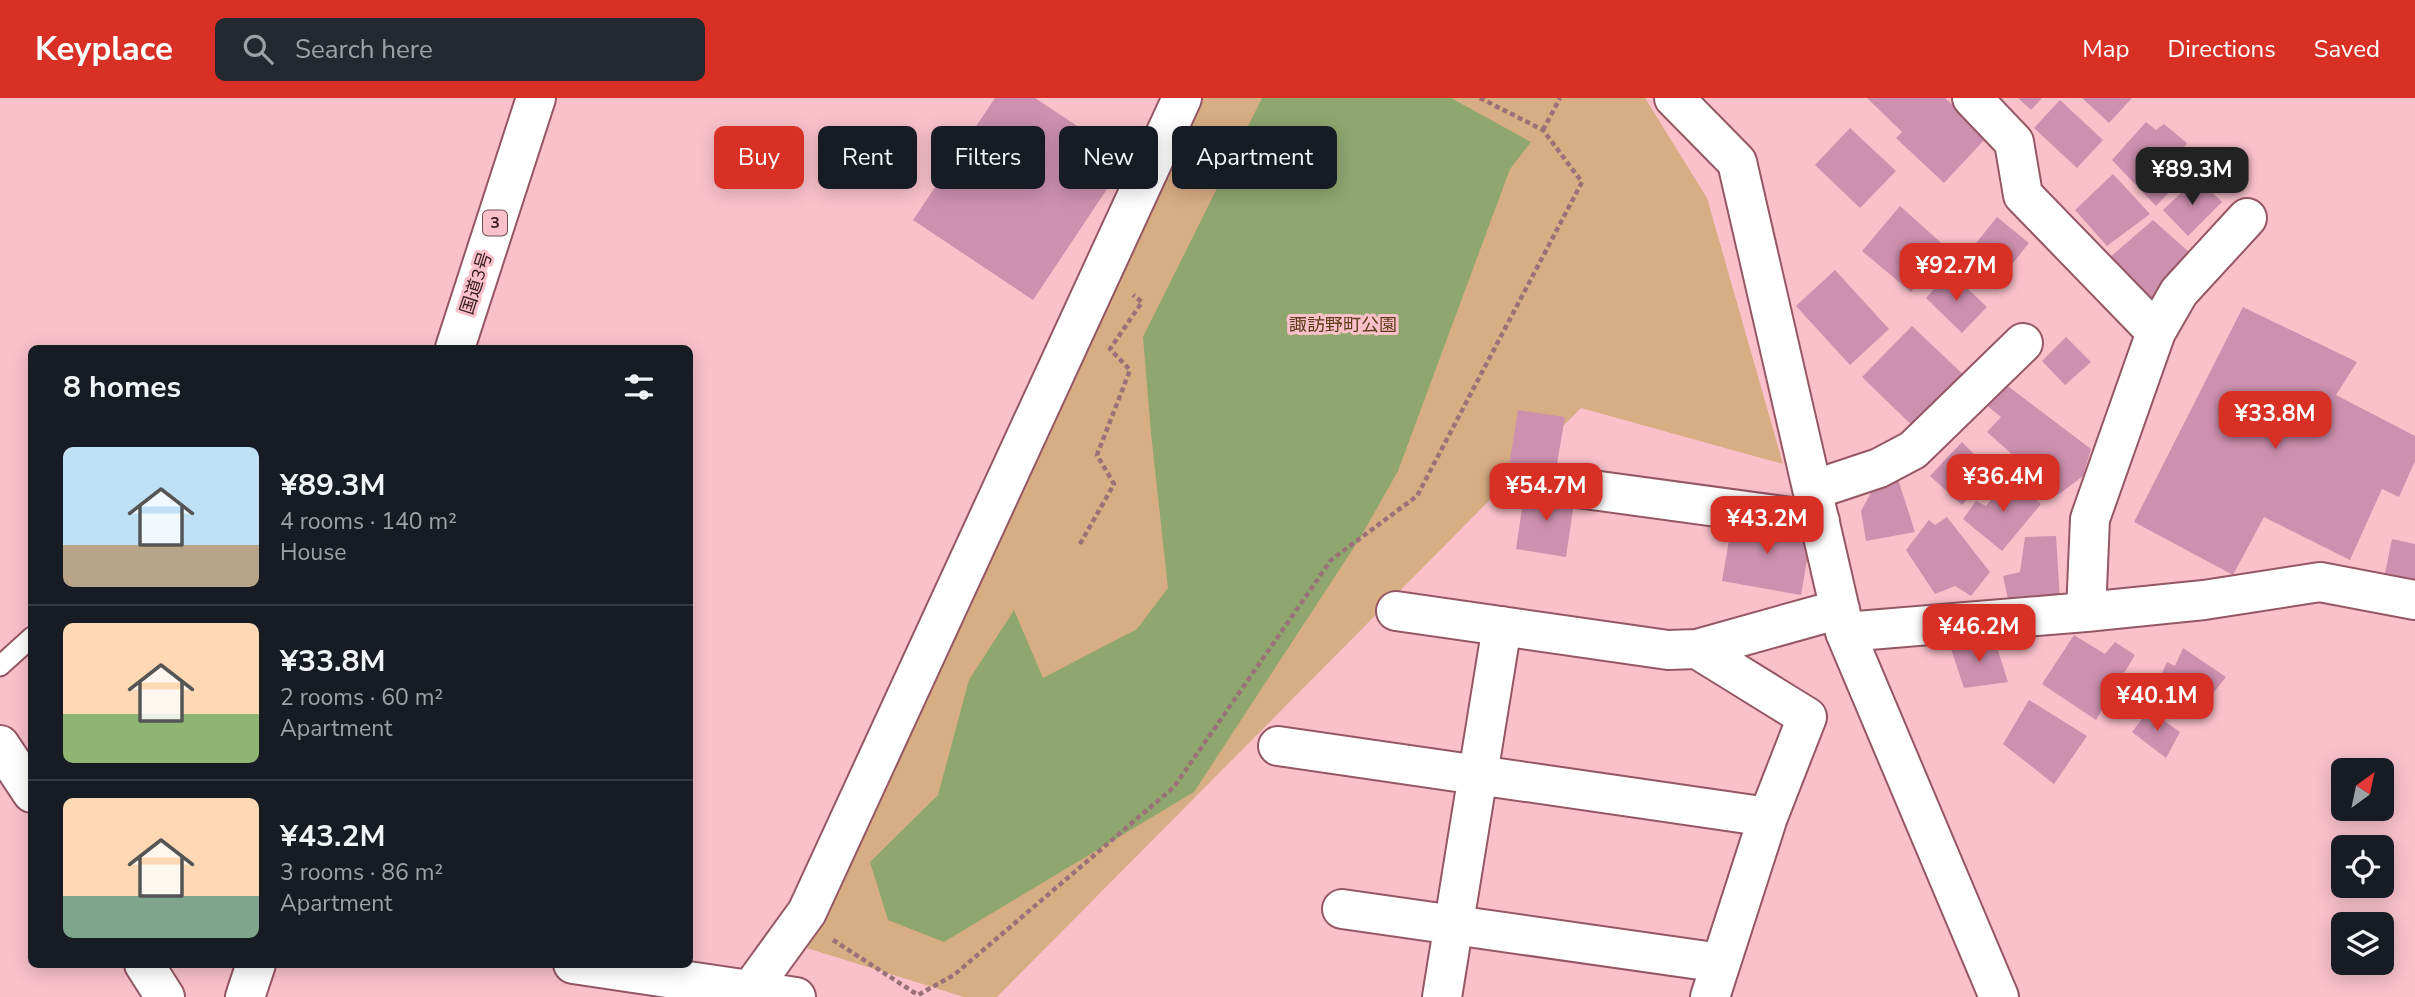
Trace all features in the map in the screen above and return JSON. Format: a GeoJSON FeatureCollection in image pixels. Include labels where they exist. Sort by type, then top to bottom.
{"type":"FeatureCollection","features":[{"type":"Feature","properties":{"kind":"main road","name":"国道3号"},"geometry":{"type":"LineString","coordinates":[[456,345],[536,98]]}},
{"type":"Feature","properties":{"kind":"main road"},"geometry":{"type":"LineString","coordinates":[[749,992],[807,912],[1182,98]]}},
{"type":"Feature","properties":{"kind":"main road"},"geometry":{"type":"LineString","coordinates":[[1674,98],[1737,162],[1842,620],[1999,997]]}},
{"type":"Feature","properties":{"kind":"main road"},"geometry":{"type":"LineString","coordinates":[[1972,98],[2014,142],[2023,195],[2156,332]]}},
{"type":"Feature","properties":{"kind":"main road"},"geometry":{"type":"LineString","coordinates":[[2086,612],[2090,519],[2156,332],[2179,292],[2247,218]]}},
{"type":"Feature","properties":{"kind":"main road"},"geometry":{"type":"LineString","coordinates":[[1563,486],[1816,506],[1913,450],[2023,343]]}},
{"type":"Feature","properties":{"kind":"main road"},"geometry":{"type":"LineString","coordinates":[[1396,611],[1668,650],[1697,649],[1842,620],[2086,612],[2204,600],[2320,582],[2415,600]]}},
{"type":"Feature","properties":{"kind":"main road"},"geometry":{"type":"LineString","coordinates":[[1442,997],[1502,626]]}},
{"type":"Feature","properties":{"kind":"main road"},"geometry":{"type":"LineString","coordinates":[[1342,909],[1453,925],[1715,980],[1768,817],[1807,717],[1697,649]]}},
{"type":"Feature","properties":{"kind":"main road"},"geometry":{"type":"LineString","coordinates":[[0,745],[28,787]]}},
{"type":"Feature","properties":{"kind":"main road"},"geometry":{"type":"LineString","coordinates":[[1278,746],[1768,817]]}},
{"type":"Feature","properties":{"kind":"main road"},"geometry":{"type":"LineString","coordinates":[[147,968],[165,997]]}},
{"type":"Feature","properties":{"kind":"main road"},"geometry":{"type":"LineString","coordinates":[[245,997],[255,968]]}},
{"type":"Feature","properties":{"kind":"main road"},"geometry":{"type":"LineString","coordinates":[[598,968],[796,997]]}},
{"type":"Feature","properties":{"kind":"lane"},"geometry":{"type":"LineString","coordinates":[[0,666],[28,641]]}},
{"type":"Feature","properties":{"kind":"path"},"geometry":{"type":"LineString","coordinates":[[832,940],[918,995],[954,975],[1174,787],[1331,560],[1417,496],[1582,182],[1543,130],[1480,98]]}},
{"type":"Feature","properties":{"kind":"path"},"geometry":{"type":"LineString","coordinates":[[1543,130],[1560,98]]}},
{"type":"Feature","properties":{"kind":"path"},"geometry":{"type":"LineString","coordinates":[[1080,544],[1114,484],[1097,455],[1130,370],[1110,349],[1142,302],[1132,294]]}},
{"type":"Feature","properties":{"kind":"green space","name":"諏訪野町公園"},"geometry":{"type":"Polygon","coordinates":[[[1199,98],[1645,98],[1707,198],[1783,464],[1581,408],[997,997],[964,997],[797,945],[1172,155],[1172,189],[1337,189],[1337,126],[1186,126],[1199,98]]]}},
{"type":"Feature","properties":{"kind":"shaded area"},"geometry":{"type":"Polygon","coordinates":[[[1262,98],[1451,98],[1531,142],[1510,169],[1398,471],[1360,538],[1194,792],[944,942],[888,920],[870,862],[938,795],[969,680],[1014,610],[1043,678],[1137,629],[1168,588],[1143,337],[1217,189],[1337,189],[1337,126],[1248,126],[1262,98]]]}},
{"type":"Feature","properties":{"kind":"building"},"geometry":{"type":"Polygon","coordinates":[[[995,98],[1035,98],[1077,126],[1059,126],[1059,189],[1107,189],[1033,300],[913,220],[934,189],[1045,189],[1045,126],[976,126],[995,98]]]}},
{"type":"Feature","properties":{"kind":"building"},"geometry":{"type":"Polygon","coordinates":[[[1867,98],[1945,98],[1987,137],[1944,183],[1896,138],[1902,132],[1867,98]]]}},
{"type":"Feature","properties":{"kind":"building"},"geometry":{"type":"Polygon","coordinates":[[[2018,98],[2042,98],[2031,110],[2018,98]]]}},
{"type":"Feature","properties":{"kind":"building"},"geometry":{"type":"Polygon","coordinates":[[[2082,98],[2132,98],[2109,123],[2082,98]]]}},
{"type":"Feature","properties":{"kind":"building"},"geometry":{"type":"Polygon","coordinates":[[[2060,100],[2103,140],[2077,168],[2034,128],[2060,100]]]}},
{"type":"Feature","properties":{"kind":"building"},"geometry":{"type":"Polygon","coordinates":[[[2146,122],[2156,130],[2164,124],[2187,143],[2181,152],[2194,166],[2156,206],[2112,160],[2146,122]]]}},
{"type":"Feature","properties":{"kind":"building"},"geometry":{"type":"Polygon","coordinates":[[[1850,128],[1896,171],[1860,208],[1815,165],[1850,128]]]}},
{"type":"Feature","properties":{"kind":"building"},"geometry":{"type":"Polygon","coordinates":[[[2113,174],[2150,214],[2107,246],[2075,210],[2113,174]]]}},
{"type":"Feature","properties":{"kind":"building"},"geometry":{"type":"Polygon","coordinates":[[[2197,178],[2222,202],[2188,236],[2163,210],[2197,178]]]}},
{"type":"Feature","properties":{"kind":"building"},"geometry":{"type":"Polygon","coordinates":[[[1900,206],[1948,249],[1911,292],[1862,251],[1900,206]]]}},
{"type":"Feature","properties":{"kind":"building"},"geometry":{"type":"Polygon","coordinates":[[[1997,217],[2029,243],[1996,284],[1964,258],[1997,217]]]}},
{"type":"Feature","properties":{"kind":"building"},"geometry":{"type":"Polygon","coordinates":[[[2153,220],[2198,260],[2157,304],[2109,258],[2153,220]]]}},
{"type":"Feature","properties":{"kind":"building"},"geometry":{"type":"Polygon","coordinates":[[[1835,270],[1889,329],[1850,365],[1796,306],[1835,270]]]}},
{"type":"Feature","properties":{"kind":"building"},"geometry":{"type":"Polygon","coordinates":[[[1950,272],[1987,307],[1962,333],[1926,298],[1950,272]]]}},
{"type":"Feature","properties":{"kind":"building"},"geometry":{"type":"Polygon","coordinates":[[[2243,307],[2357,362],[2336,395],[2415,436],[2415,461],[2399,497],[2382,489],[2350,560],[2264,517],[2233,575],[2134,522],[2243,307]]]}},
{"type":"Feature","properties":{"kind":"building"},"geometry":{"type":"Polygon","coordinates":[[[1912,326],[1970,381],[1921,434],[1862,377],[1912,326]]]}},
{"type":"Feature","properties":{"kind":"building"},"geometry":{"type":"Polygon","coordinates":[[[2066,337],[2091,362],[2065,385],[2042,361],[2066,337]]]}},
{"type":"Feature","properties":{"kind":"building"},"geometry":{"type":"Polygon","coordinates":[[[2005,384],[2091,449],[2083,476],[2058,495],[1987,432],[2001,417],[1985,404],[2005,384]]]}},
{"type":"Feature","properties":{"kind":"building"},"geometry":{"type":"Polygon","coordinates":[[[1518,410],[1565,417],[1553,487],[1507,479],[1518,410]]]}},
{"type":"Feature","properties":{"kind":"building"},"geometry":{"type":"Polygon","coordinates":[[[1962,442],[1993,473],[1962,505],[1930,476],[1962,442]]]}},
{"type":"Feature","properties":{"kind":"building"},"geometry":{"type":"Polygon","coordinates":[[[1897,476],[1915,532],[1866,541],[1861,511],[1874,487],[1897,476]]]}},
{"type":"Feature","properties":{"kind":"building"},"geometry":{"type":"Polygon","coordinates":[[[2009,478],[2041,504],[2002,551],[1963,519],[1976,501],[1986,506],[2009,478]]]}},
{"type":"Feature","properties":{"kind":"building"},"geometry":{"type":"Polygon","coordinates":[[[1525,489],[1575,496],[1566,557],[1516,549],[1525,489]]]}},
{"type":"Feature","properties":{"kind":"building"},"geometry":{"type":"Polygon","coordinates":[[[1733,517],[1812,531],[1801,595],[1722,581],[1733,517]]]}},
{"type":"Feature","properties":{"kind":"building"},"geometry":{"type":"Polygon","coordinates":[[[1947,517],[1990,572],[1971,596],[1955,586],[1935,594],[1906,550],[1929,520],[1935,525],[1947,517]]]}},
{"type":"Feature","properties":{"kind":"building"},"geometry":{"type":"Polygon","coordinates":[[[2056,536],[2060,600],[2008,599],[2003,576],[2020,572],[2025,537],[2056,536]]]}},
{"type":"Feature","properties":{"kind":"building"},"geometry":{"type":"Polygon","coordinates":[[[2392,539],[2415,544],[2415,587],[2384,578],[2392,539]]]}},
{"type":"Feature","properties":{"kind":"building"},"geometry":{"type":"Polygon","coordinates":[[[2074,635],[2105,654],[2115,642],[2135,655],[2096,720],[2042,684],[2074,635]]]}},
{"type":"Feature","properties":{"kind":"building"},"geometry":{"type":"Polygon","coordinates":[[[1995,641],[2008,682],[1964,688],[1950,646],[1995,641]]]}},
{"type":"Feature","properties":{"kind":"building"},"geometry":{"type":"Polygon","coordinates":[[[2183,648],[2226,677],[2209,698],[2190,684],[2175,703],[2155,688],[2167,662],[2175,666],[2183,648]]]}},
{"type":"Feature","properties":{"kind":"building"},"geometry":{"type":"Polygon","coordinates":[[[2029,700],[2087,736],[2054,784],[2003,744],[2029,700]]]}},
{"type":"Feature","properties":{"kind":"building"},"geometry":{"type":"Polygon","coordinates":[[[2149,710],[2180,732],[2166,758],[2132,732],[2149,710]]]}}]}
